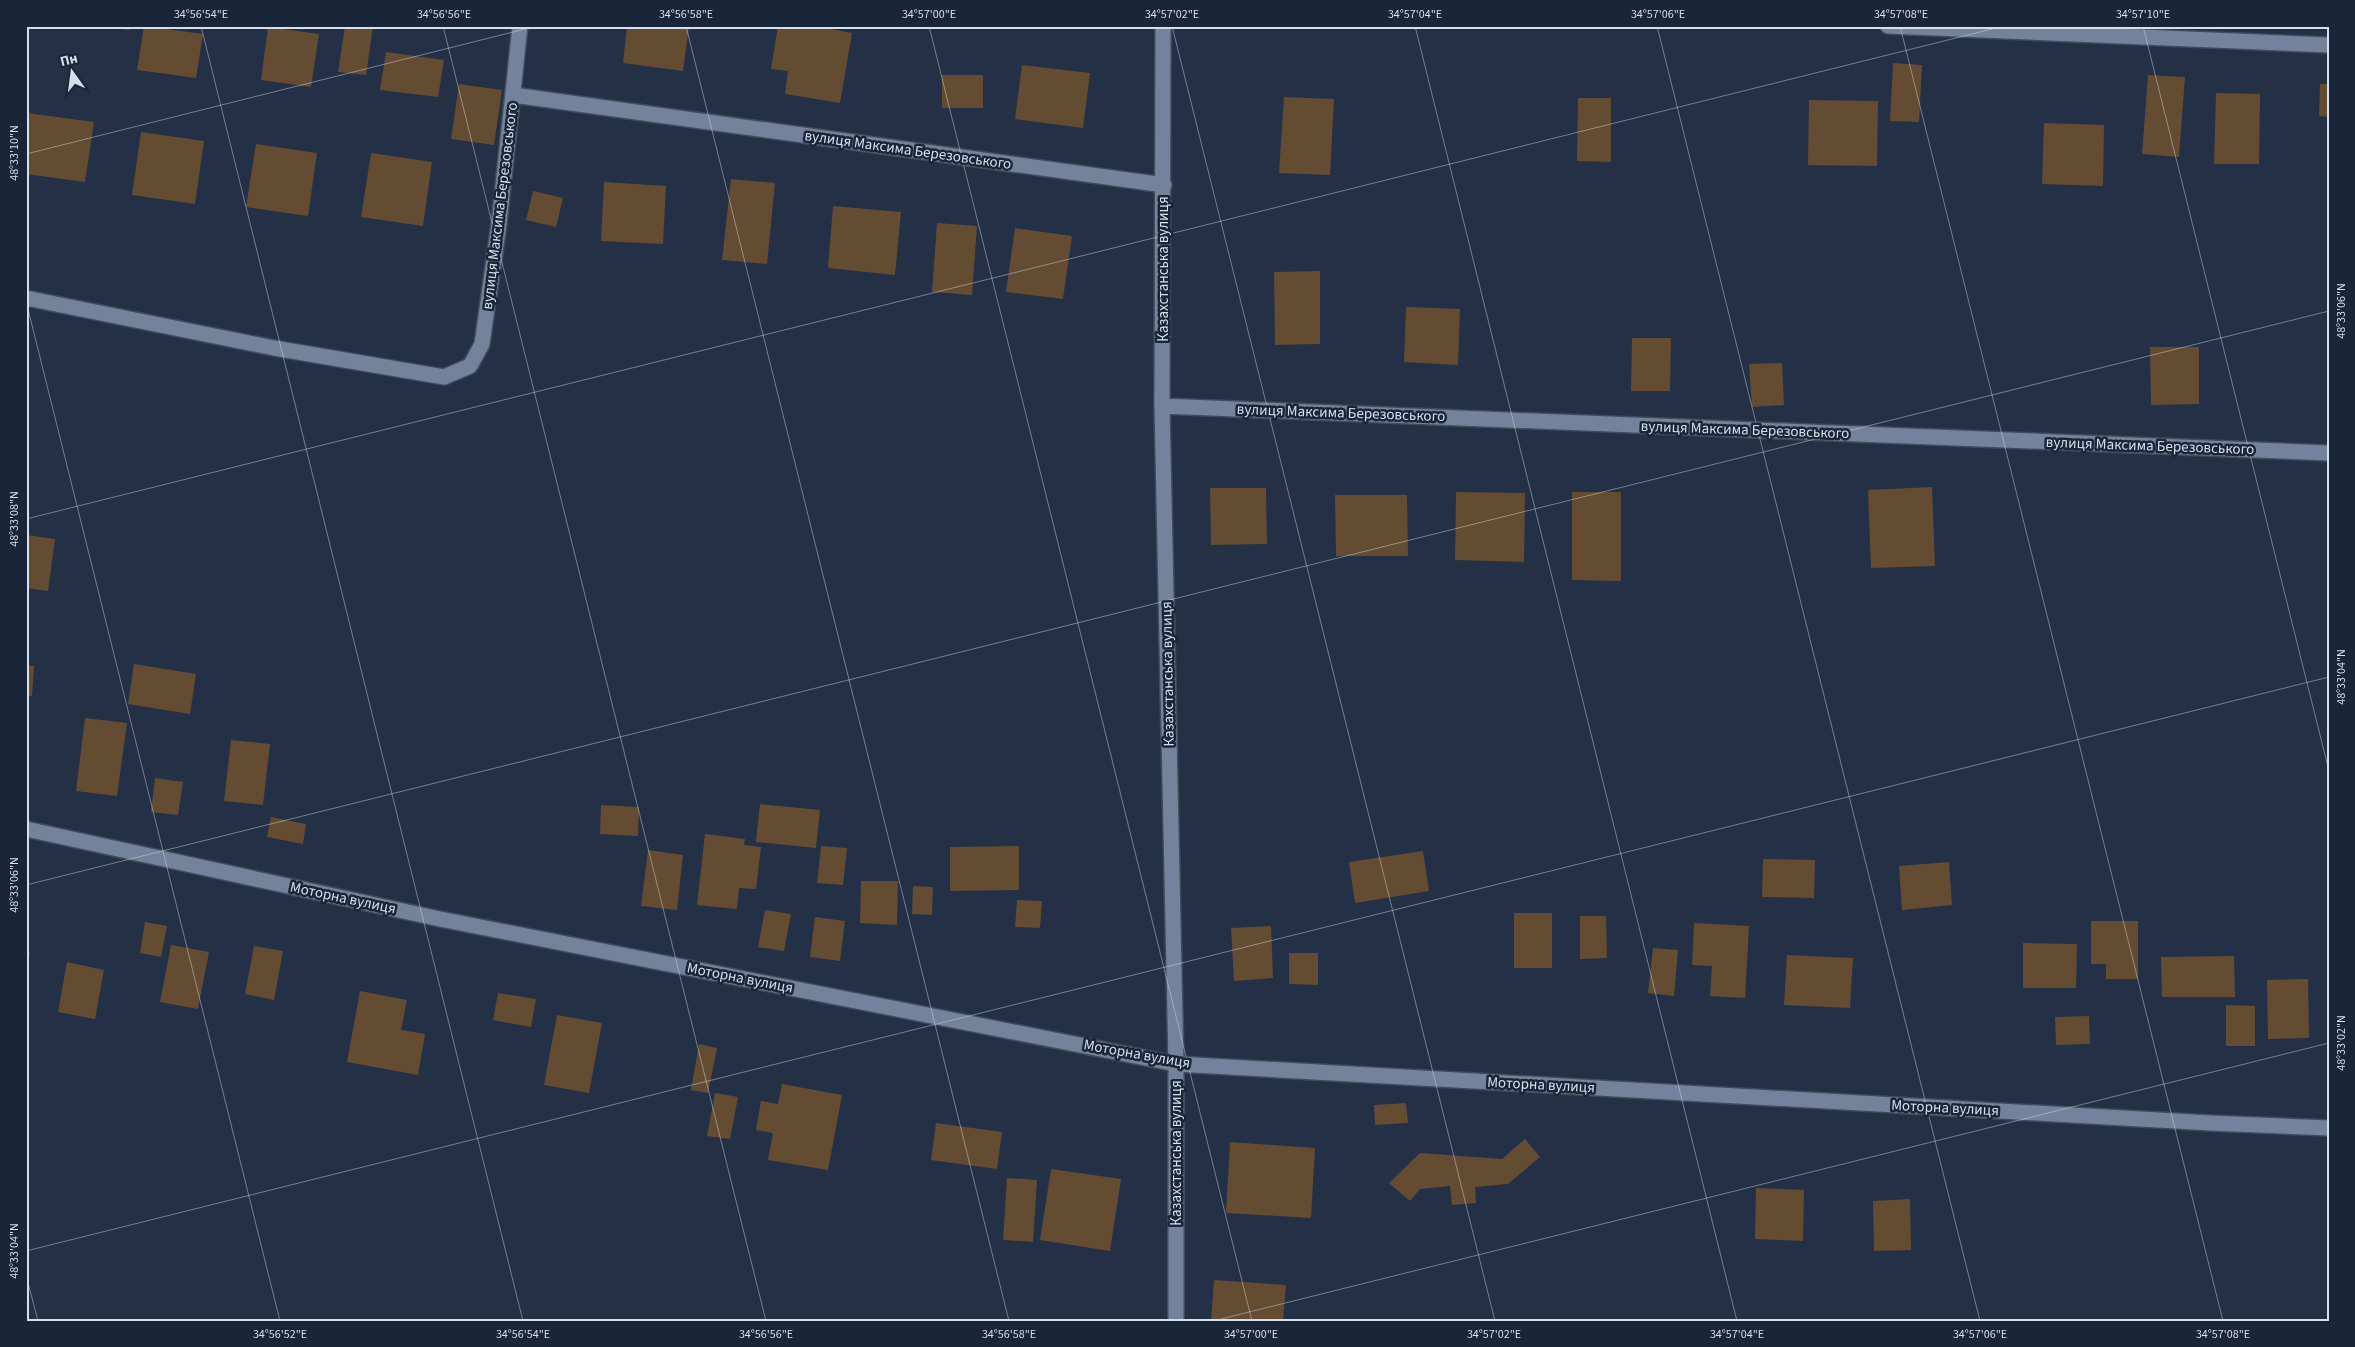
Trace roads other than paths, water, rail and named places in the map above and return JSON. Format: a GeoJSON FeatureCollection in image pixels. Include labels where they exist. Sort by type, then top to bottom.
{"type":"FeatureCollection","features":[{"type":"Feature","properties":{"kind":"street"},"geometry":{"type":"LineString","coordinates":[[514,95],[520,26]]}},
{"type":"Feature","properties":{"kind":"street","name":"Казахстанська вулиця"},"geometry":{"type":"LineString","coordinates":[[1163,26],[1162,406],[1176,1064],[1176,1321]]}},
{"type":"Feature","properties":{"kind":"street"},"geometry":{"type":"LineString","coordinates":[[1888,26],[2329,44]]}},
{"type":"Feature","properties":{"kind":"street","name":"вулиця Максима Березовського"},"geometry":{"type":"LineString","coordinates":[[26,298],[274,348],[444,377],[470,366],[482,344],[499,224],[514,95],[1164,185]]}},
{"type":"Feature","properties":{"kind":"street","name":"вулиця Максима Березовського"},"geometry":{"type":"LineString","coordinates":[[1162,406],[2329,453]]}},
{"type":"Feature","properties":{"kind":"street","name":"Моторна вулиця"},"geometry":{"type":"LineString","coordinates":[[26,829],[440,919],[1176,1064],[2210,1123],[2329,1128]]}}]}
